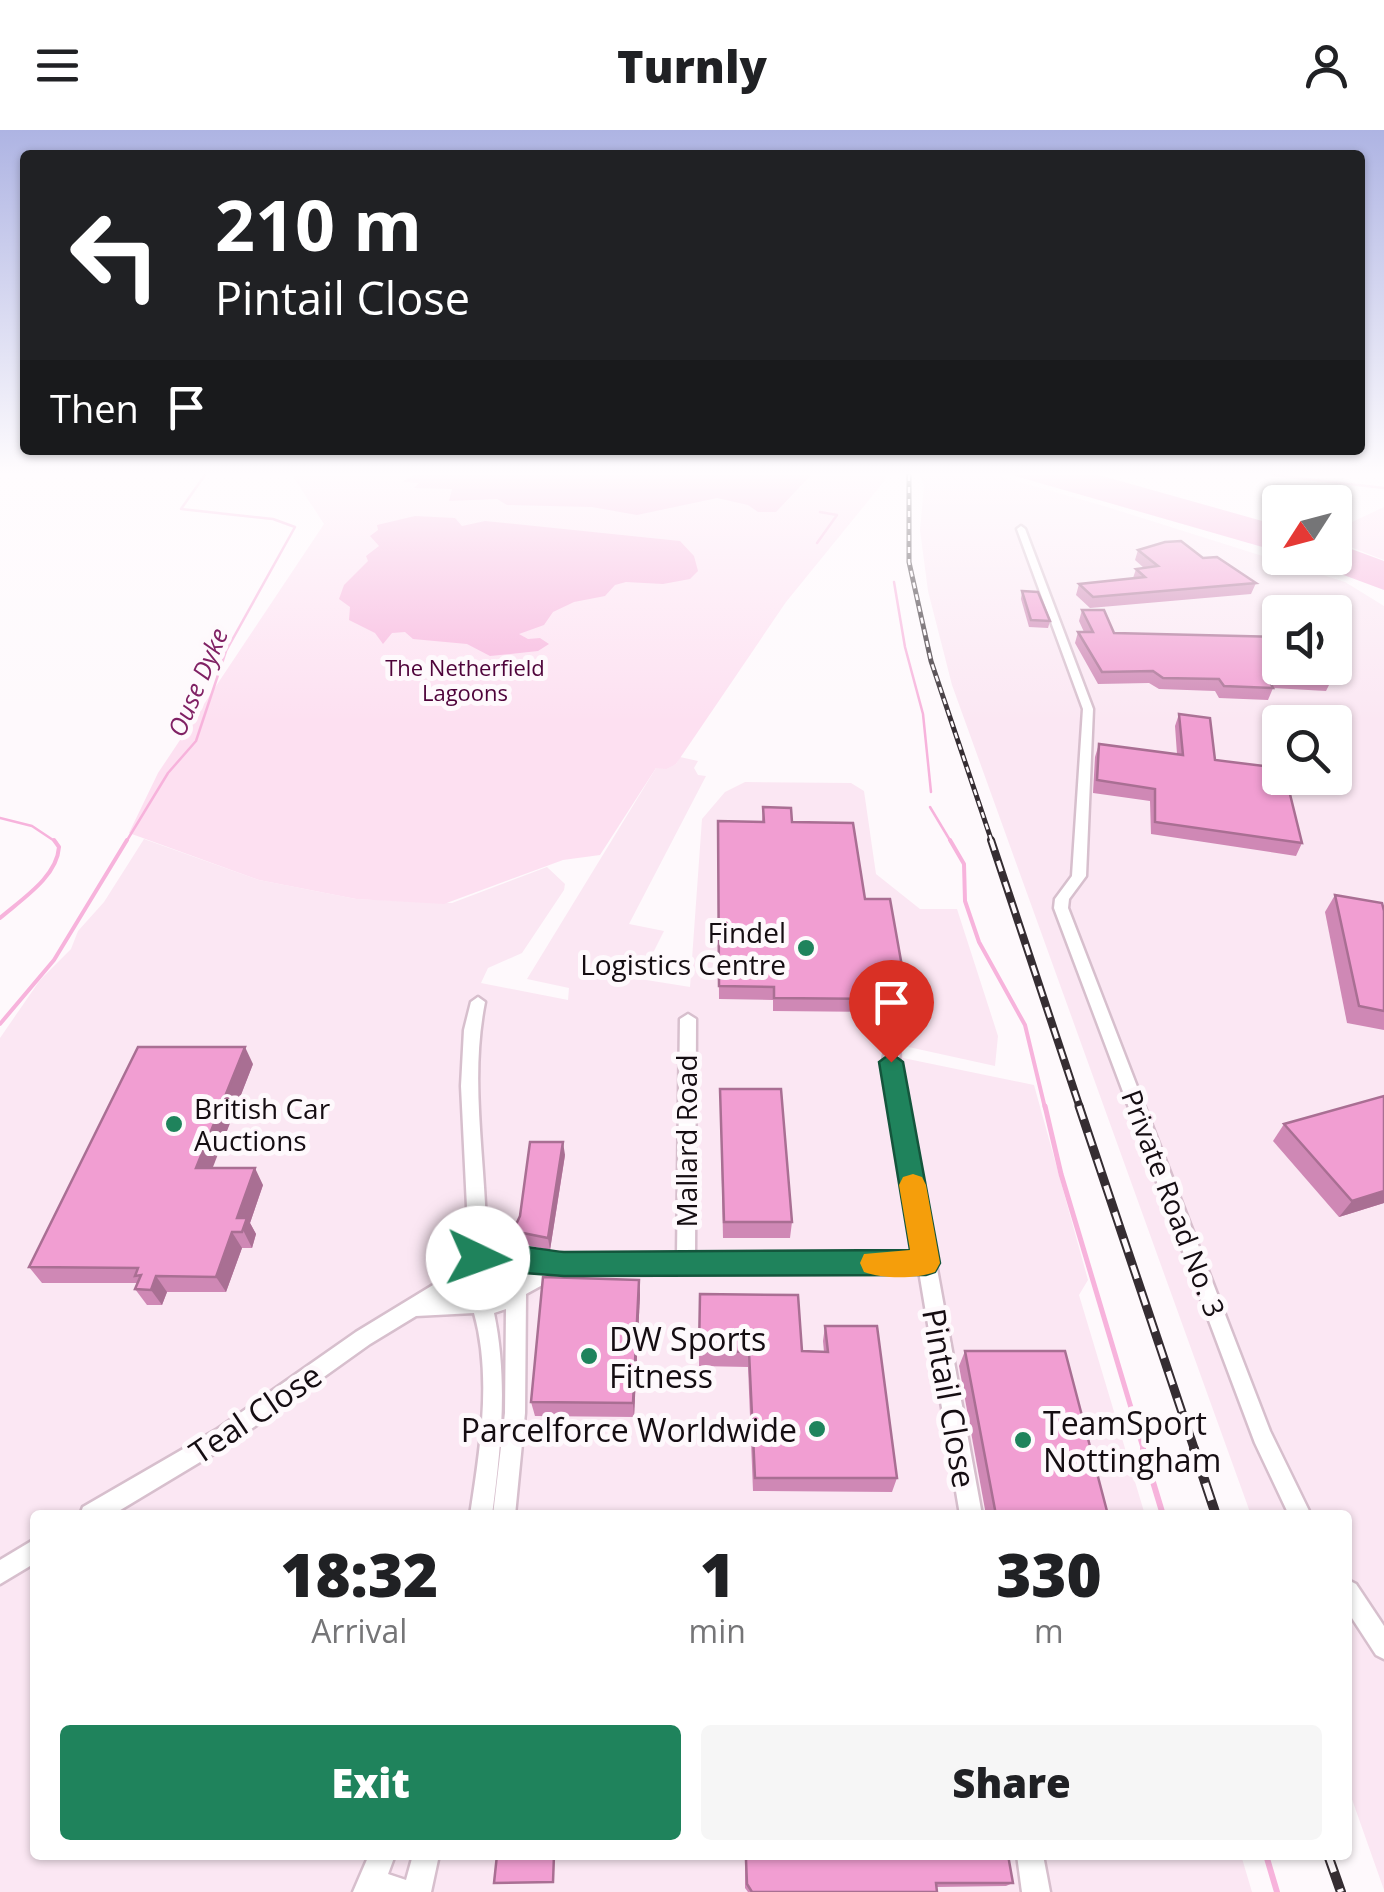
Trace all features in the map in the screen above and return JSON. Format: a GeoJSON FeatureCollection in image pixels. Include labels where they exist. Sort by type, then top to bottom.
{"type":"FeatureCollection","features":[{"type":"Feature","properties":{"kind":"street","name":"Private Road No. 3"},"geometry":{"type":"LineString","coordinates":[[1032,557],[1088,709],[1079,876],[1062,899],[1061,908],[1262,1436],[1298,1510]]}},
{"type":"Feature","properties":{"kind":"street"},"geometry":{"type":"LineString","coordinates":[[478,1002],[470,1037],[467,1081],[478,1231],[462,1291],[478,1306],[493,1372],[490,1454],[482,1510]]}},
{"type":"Feature","properties":{"kind":"street","name":"Mallard Road"},"geometry":{"type":"LineString","coordinates":[[686,1263],[688,1019]]}},
{"type":"Feature","properties":{"kind":"street","name":"Pintail Close"},"geometry":{"type":"LineString","coordinates":[[892,1044],[891,1062],[969,1510]]}},
{"type":"Feature","properties":{"kind":"street"},"geometry":{"type":"LineString","coordinates":[[478,1231],[519,1271],[516,1413],[505,1510]]}},
{"type":"Feature","properties":{"kind":"street"},"geometry":{"type":"LineString","coordinates":[[466,1271],[478,1258],[506,1257],[564,1264],[926,1263]]}},
{"type":"Feature","properties":{"kind":"street"},"geometry":{"type":"LineString","coordinates":[[478,1306],[506,1302],[517,1290],[564,1264]]}},
{"type":"Feature","properties":{"kind":"street","name":"Teal Close"},"geometry":{"type":"LineString","coordinates":[[100,1510],[196,1454],[363,1338],[417,1308],[466,1271]]}},
{"type":"Feature","properties":{"kind":"street","name":"Teal Close"},"geometry":{"type":"LineString","coordinates":[[417,1308],[478,1306]]}},
{"type":"Feature","properties":{"kind":"street"},"geometry":{"type":"LineString","coordinates":[[0,1574],[30,1553]]}},
{"type":"Feature","properties":{"kind":"street"},"geometry":{"type":"LineString","coordinates":[[1352,1598],[1384,1647]]}},
{"type":"Feature","properties":{"kind":"street"},"geometry":{"type":"LineString","coordinates":[[368,1892],[380,1860]]}},
{"type":"Feature","properties":{"kind":"street"},"geometry":{"type":"LineString","coordinates":[[417,1892],[425,1860]]}},
{"type":"Feature","properties":{"kind":"street"},"geometry":{"type":"LineString","coordinates":[[1031,1860],[1036,1892]]}},
{"type":"Feature","properties":{"kind":"street"},"geometry":{"type":"LineString","coordinates":[[368,1892],[385,1888],[404,1892]]}},
{"type":"Feature","properties":{"kind":"shaded area"},"geometry":{"type":"Polygon","coordinates":[[[366,557],[694,557],[698,571],[690,579],[663,584],[615,585],[605,596],[574,602],[553,612],[544,625],[519,634],[549,644],[538,651],[490,656],[467,644],[413,639],[405,632],[392,633],[383,644],[375,633],[349,620],[350,607],[339,599],[344,585],[368,561],[366,557]]]}},
{"type":"Feature","properties":{"kind":"shaded area"},"geometry":{"type":"Polygon","coordinates":[[[924,557],[1262,557],[1262,575],[1323,575],[1345,582],[1384,606],[1384,1890],[1352,1799],[1352,1510],[1249,1510],[952,685],[928,591],[924,557]]]}},
{"type":"Feature","properties":{"kind":"shaded area"},"geometry":{"type":"Polygon","coordinates":[[[1352,557],[1384,561],[1384,590],[1344,575],[1352,575],[1352,557]]]}},
{"type":"Feature","properties":{"kind":"shaded area"},"geometry":{"type":"Polygon","coordinates":[[[680,757],[698,761],[694,768],[698,775],[706,776],[629,924],[664,931],[640,979],[690,987],[702,819],[725,792],[745,782],[851,783],[864,791],[876,874],[920,909],[957,909],[998,1036],[995,1066],[904,1046],[903,1058],[1034,1085],[1088,1280],[1079,1295],[1144,1510],[30,1510],[30,1860],[1242,1860],[1252,1892],[0,1892],[0,1038],[40,980],[71,949],[78,931],[104,902],[144,839],[259,880],[356,899],[452,903],[547,867],[565,884],[564,890],[522,953],[488,968],[481,983],[568,1000],[569,988],[527,979],[656,768],[676,764],[680,757]]]}},
{"type":"Feature","properties":{"kind":"green space","name":"The Netherfield Lagoons"},"geometry":{"type":"Polygon","coordinates":[[[302,557],[822,557],[786,602],[676,764],[656,768],[600,855],[563,860],[444,904],[356,899],[259,880],[129,833],[158,773],[302,557]]]}},
{"type":"Feature","properties":{"kind":"building"},"geometry":{"type":"Polygon","coordinates":[[[1147,557],[1217,557],[1256,583],[1093,597],[1079,584],[1145,577],[1136,569],[1158,566],[1147,557]]]}},
{"type":"Feature","properties":{"kind":"building"},"geometry":{"type":"Polygon","coordinates":[[[1022,591],[1038,592],[1050,621],[1031,620],[1022,591]]]}},
{"type":"Feature","properties":{"kind":"building"},"geometry":{"type":"Polygon","coordinates":[[[1082,610],[1104,610],[1114,633],[1262,637],[1262,685],[1273,688],[1224,686],[1219,679],[1163,678],[1153,671],[1102,672],[1078,632],[1093,632],[1082,610]]]}},
{"type":"Feature","properties":{"kind":"building"},"geometry":{"type":"Polygon","coordinates":[[[1179,714],[1210,718],[1215,760],[1262,766],[1262,795],[1290,795],[1302,843],[1155,822],[1155,789],[1097,780],[1099,744],[1183,755],[1179,714]]]}},
{"type":"Feature","properties":{"kind":"building","name":"Findel Logistics Centre"},"geometry":{"type":"Polygon","coordinates":[[[763,807],[791,808],[792,822],[853,823],[865,899],[890,899],[903,972],[877,972],[882,999],[774,998],[774,987],[719,986],[718,821],[764,822],[763,807]]]}},
{"type":"Feature","properties":{"kind":"building"},"geometry":{"type":"Polygon","coordinates":[[[1335,895],[1382,903],[1384,1011],[1359,1006],[1335,895]]]}},
{"type":"Feature","properties":{"kind":"building","name":"British Car Auctions"},"geometry":{"type":"Polygon","coordinates":[[[138,1047],[245,1047],[196,1168],[255,1168],[237,1218],[247,1218],[242,1232],[232,1232],[216,1277],[156,1276],[151,1290],[135,1289],[141,1275],[135,1276],[138,1268],[29,1267],[138,1047]]]}},
{"type":"Feature","properties":{"kind":"building"},"geometry":{"type":"Polygon","coordinates":[[[720,1089],[781,1089],[792,1222],[724,1222],[720,1089]]]}},
{"type":"Feature","properties":{"kind":"building"},"geometry":{"type":"Polygon","coordinates":[[[1384,1096],[1384,1191],[1352,1201],[1284,1124],[1384,1096]]]}},
{"type":"Feature","properties":{"kind":"building"},"geometry":{"type":"Polygon","coordinates":[[[530,1142],[563,1142],[548,1238],[513,1231],[520,1216],[530,1142]]]}},
{"type":"Feature","properties":{"kind":"building","name":"DW Sports Fitness"},"geometry":{"type":"Polygon","coordinates":[[[543,1277],[639,1280],[633,1403],[531,1402],[543,1277]]]}},
{"type":"Feature","properties":{"kind":"building","name":"Parcelforce Worldwide"},"geometry":{"type":"Polygon","coordinates":[[[700,1294],[798,1295],[802,1351],[828,1352],[825,1326],[877,1326],[897,1478],[755,1478],[749,1352],[699,1351],[700,1294]]]}},
{"type":"Feature","properties":{"kind":"building","name":"TeamSport Nottingham"},"geometry":{"type":"Polygon","coordinates":[[[965,1351],[1065,1351],[1107,1510],[995,1510],[965,1351]]]}},
{"type":"Feature","properties":{"kind":"building"},"geometry":{"type":"Polygon","coordinates":[[[496,1860],[554,1860],[553,1882],[494,1883],[496,1860]]]}},
{"type":"Feature","properties":{"kind":"building"},"geometry":{"type":"Polygon","coordinates":[[[746,1860],[1009,1860],[1013,1883],[936,1883],[937,1892],[752,1892],[747,1884],[746,1860]]]}},
{"type":"Feature","properties":{"kind":"waterway","name":"Ouse Dyke"},"geometry":{"type":"LineString","coordinates":[[126,842],[168,773],[196,741],[226,651],[278,557]]}},
{"type":"Feature","properties":{"kind":"waterway"},"geometry":{"type":"LineString","coordinates":[[894,582],[905,647],[923,714],[931,792]]}},
{"type":"Feature","properties":{"kind":"waterway"},"geometry":{"type":"LineString","coordinates":[[930,807],[951,842]]}},
{"type":"Feature","properties":{"kind":"waterway"},"geometry":{"type":"LineString","coordinates":[[0,818],[32,826],[55,841]]}},
{"type":"Feature","properties":{"kind":"waterway","name":"Ouse Dyke"},"geometry":{"type":"LineString","coordinates":[[0,1024],[54,960],[127,840]]}},
{"type":"Feature","properties":{"kind":"waterway"},"geometry":{"type":"LineString","coordinates":[[950,840],[964,864],[965,901],[979,942],[1025,1025],[1045,1108]]}},
{"type":"Feature","properties":{"kind":"waterway"},"geometry":{"type":"LineString","coordinates":[[0,918],[45,878],[57,858],[59,847],[55,841]]}},
{"type":"Feature","properties":{"kind":"waterway"},"geometry":{"type":"LineString","coordinates":[[1045,1106],[1061,1174],[1144,1451]]}},
{"type":"Feature","properties":{"kind":"waterway"},"geometry":{"type":"LineString","coordinates":[[1143,1449],[1161,1510]]}},
{"type":"Feature","properties":{"kind":"waterway"},"geometry":{"type":"LineString","coordinates":[[1267,1860],[1277,1892]]}},
{"type":"Feature","properties":{"kind":"railway"},"geometry":{"type":"LineString","coordinates":[[909,557],[931,661],[992,842]]}},
{"type":"Feature","properties":{"kind":"railway"},"geometry":{"type":"LineString","coordinates":[[991,840],[1080,1108]]}},
{"type":"Feature","properties":{"kind":"railway"},"geometry":{"type":"LineString","coordinates":[[1079,1106],[1195,1451]]}},
{"type":"Feature","properties":{"kind":"railway"},"geometry":{"type":"LineString","coordinates":[[1194,1449],[1214,1510]]}},
{"type":"Feature","properties":{"kind":"railway"},"geometry":{"type":"LineString","coordinates":[[1330,1860],[1341,1892]]}},
{"type":"Feature","properties":{"kind":"slow traffic"},"geometry":{"type":"LineString","coordinates":[[874,1263],[926,1263],[913,1185]]}},
{"type":"Feature","properties":{"kind":"place","name":"Findel Logistics Centre"},"geometry":{"type":"Point","coordinates":[806,948]}},
{"type":"Feature","properties":{"kind":"place","name":"British Car Auctions"},"geometry":{"type":"Point","coordinates":[174,1124]}},
{"type":"Feature","properties":{"kind":"place","name":"DW Sports Fitness"},"geometry":{"type":"Point","coordinates":[589,1356]}},
{"type":"Feature","properties":{"kind":"place","name":"Parcelforce Worldwide"},"geometry":{"type":"Point","coordinates":[817,1429]}},
{"type":"Feature","properties":{"kind":"place","name":"TeamSport Nottingham"},"geometry":{"type":"Point","coordinates":[1023,1440]}},
{"type":"Feature","properties":{"kind":"route"},"geometry":{"type":"LineString","coordinates":[[478,1258],[496,1254],[511,1260],[564,1264],[926,1263],[891,1062]]}}]}
